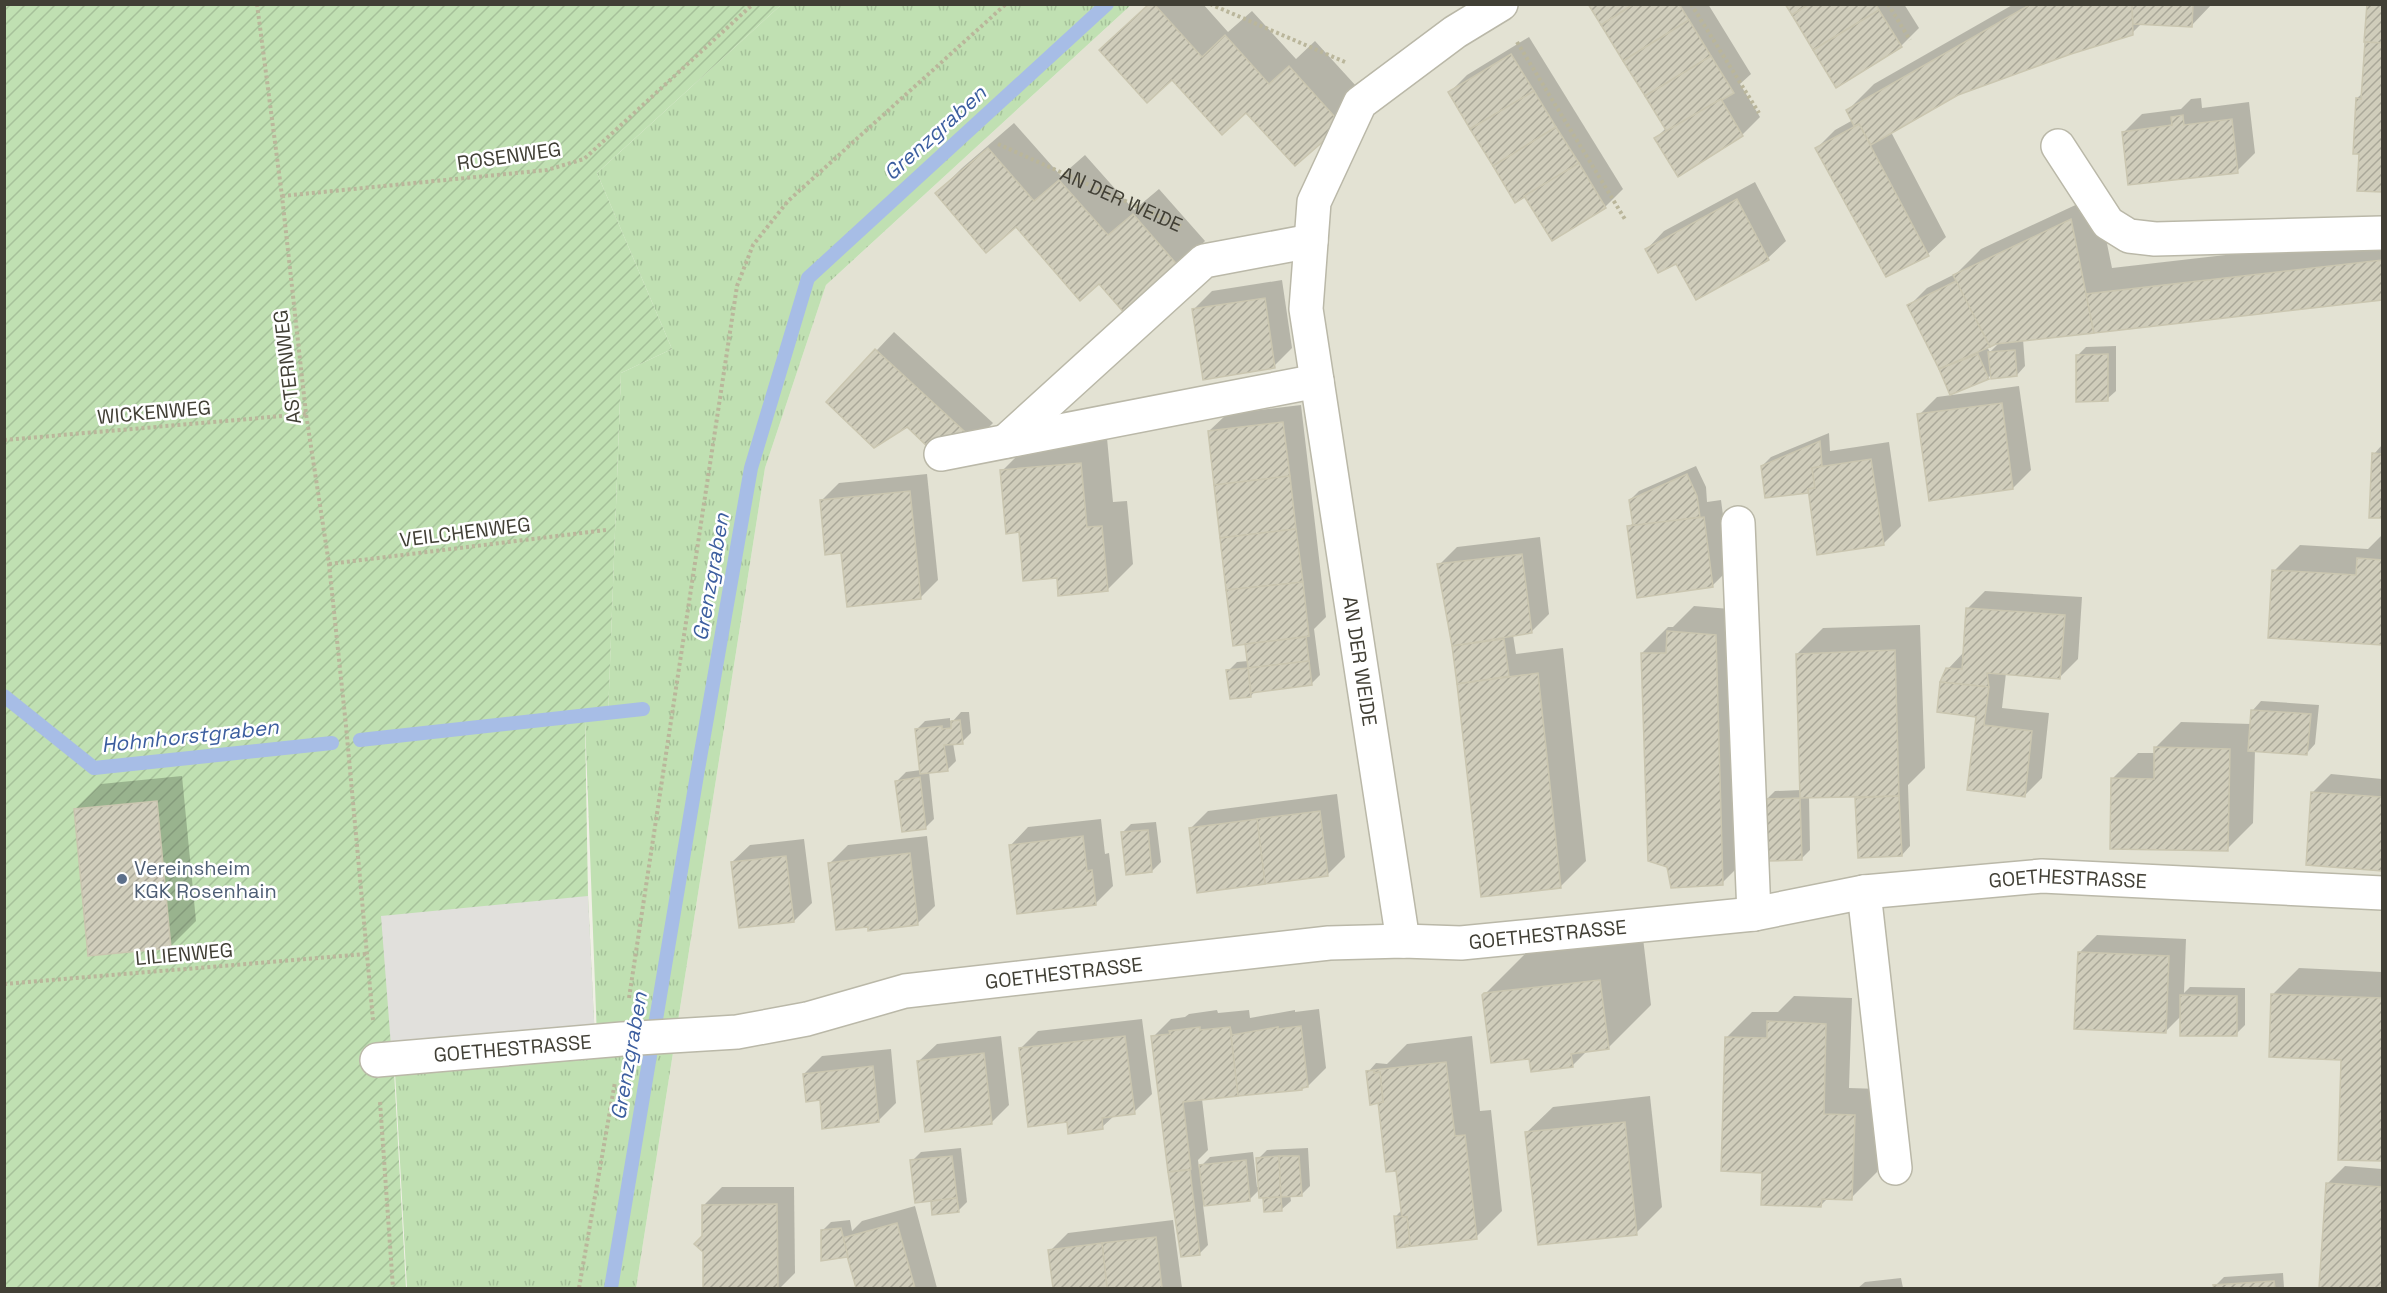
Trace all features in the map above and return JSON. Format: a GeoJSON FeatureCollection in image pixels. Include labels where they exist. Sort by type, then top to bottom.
{"type":"FeatureCollection","features":[{"type":"Feature","properties":{"kind":"street","name":"AN DER WEIDE"},"geometry":{"type":"LineString","coordinates":[[1403,941],[1306,309],[1314,202],[1360,103],[1455,32],[1499,6]]}},
{"type":"Feature","properties":{"kind":"street"},"geometry":{"type":"LineString","coordinates":[[2058,146],[2108,223],[2129,236],[2156,239],[2382,233]]}},
{"type":"Feature","properties":{"kind":"street"},"geometry":{"type":"LineString","coordinates":[[1006,441],[1204,261],[1311,242]]}},
{"type":"Feature","properties":{"kind":"street"},"geometry":{"type":"LineString","coordinates":[[941,454],[1317,381]]}},
{"type":"Feature","properties":{"kind":"street"},"geometry":{"type":"LineString","coordinates":[[1738,522],[1754,914]]}},
{"type":"Feature","properties":{"kind":"street","name":"GOETHESTRASSE"},"geometry":{"type":"LineString","coordinates":[[377,1060],[737,1032],[807,1019],[905,991],[1329,943],[1403,941],[1461,943],[1754,914],[1864,892],[2042,876],[2382,893]]}},
{"type":"Feature","properties":{"kind":"street"},"geometry":{"type":"LineString","coordinates":[[1864,892],[1894,1168]]}},
{"type":"Feature","properties":{"kind":"path","name":"ASTERNWEG"},"geometry":{"type":"LineString","coordinates":[[257,4],[282,196],[306,414],[329,564],[349,758]]}},
{"type":"Feature","properties":{"kind":"path","name":"ROSENWEG"},"geometry":{"type":"LineString","coordinates":[[282,196],[547,170],[584,159],[753,4]]}},
{"type":"Feature","properties":{"kind":"path"},"geometry":{"type":"LineString","coordinates":[[579,1288],[648,1038],[737,286],[753,245],[788,201],[1006,4]]}},
{"type":"Feature","properties":{"kind":"path"},"geometry":{"type":"LineString","coordinates":[[1210,4],[1389,81]]}},
{"type":"Feature","properties":{"kind":"path"},"geometry":{"type":"LineString","coordinates":[[1691,4],[1759,113]]}},
{"type":"Feature","properties":{"kind":"path"},"geometry":{"type":"LineString","coordinates":[[1888,4],[1910,40]]}},
{"type":"Feature","properties":{"kind":"path"},"geometry":{"type":"LineString","coordinates":[[1499,6],[1626,221]]}},
{"type":"Feature","properties":{"kind":"path","name":"AN DER WEIDE"},"geometry":{"type":"LineString","coordinates":[[998,144],[1243,254]]}},
{"type":"Feature","properties":{"kind":"path","name":"WICKENWEG"},"geometry":{"type":"LineString","coordinates":[[4,440],[306,414]]}},
{"type":"Feature","properties":{"kind":"path","name":"VEILCHENWEG"},"geometry":{"type":"LineString","coordinates":[[329,564],[606,530]]}},
{"type":"Feature","properties":{"kind":"path","name":"LILIENWEG"},"geometry":{"type":"LineString","coordinates":[[4,984],[366,954]]}},
{"type":"Feature","properties":{"kind":"shaded area"},"geometry":{"type":"Polygon","coordinates":[[[1131,5],[2382,5],[2382,1288],[636,1288],[765,468],[826,285],[1131,5]]]}},
{"type":"Feature","properties":{"kind":"shaded area"},"geometry":{"type":"Polygon","coordinates":[[[588,896],[595,1041],[392,1059],[381,916],[588,896]]]}},
{"type":"Feature","properties":{"kind":"green space"},"geometry":{"type":"Polygon","coordinates":[[[5,5],[781,5],[597,173],[672,349],[621,373],[608,717],[585,722],[588,896],[595,1041],[394,1071],[406,1288],[5,1288],[5,5]]]}},
{"type":"Feature","properties":{"kind":"green space"},"geometry":{"type":"Polygon","coordinates":[[[781,5],[1131,5],[826,285],[765,468],[636,1288],[407,1288],[395,1072],[597,1038],[585,721],[608,717],[621,373],[672,349],[597,173],[781,5]]]}},
{"type":"Feature","properties":{"kind":"building"},"geometry":{"type":"Polygon","coordinates":[[[1149,4],[1154,4],[1202,57],[1225,35],[1269,84],[1289,66],[1342,125],[1295,166],[1246,113],[1222,135],[1172,80],[1147,103],[1099,50],[1149,4]]]}},
{"type":"Feature","properties":{"kind":"building"},"geometry":{"type":"Polygon","coordinates":[[[1588,4],[1634,4],[1601,25],[1588,4]]]}},
{"type":"Feature","properties":{"kind":"building"},"geometry":{"type":"Polygon","coordinates":[[[1634,4],[1679,4],[1689,20],[1623,61],[1601,25],[1634,4]]]}},
{"type":"Feature","properties":{"kind":"building"},"geometry":{"type":"Polygon","coordinates":[[[1785,4],[1809,4],[1792,15],[1785,4]]]}},
{"type":"Feature","properties":{"kind":"building"},"geometry":{"type":"Polygon","coordinates":[[[1809,4],[1876,4],[1879,10],[1813,50],[1792,15],[1809,4]]]}},
{"type":"Feature","properties":{"kind":"building"},"geometry":{"type":"Polygon","coordinates":[[[2031,4],[2132,4],[2133,35],[2071,54],[1958,95],[1871,145],[1859,124],[1854,126],[1846,110],[2031,4]]]}},
{"type":"Feature","properties":{"kind":"building"},"geometry":{"type":"Polygon","coordinates":[[[2132,4],[2193,4],[2192,27],[2133,24],[2132,4]]]}},
{"type":"Feature","properties":{"kind":"building"},"geometry":{"type":"Polygon","coordinates":[[[2367,4],[2382,4],[2382,43],[2364,42],[2367,4]]]}},
{"type":"Feature","properties":{"kind":"building"},"geometry":{"type":"Polygon","coordinates":[[[1879,10],[1902,47],[1836,88],[1813,50],[1879,10]]]}},
{"type":"Feature","properties":{"kind":"building"},"geometry":{"type":"Polygon","coordinates":[[[1689,20],[1711,56],[1645,96],[1623,61],[1689,20]]]}},
{"type":"Feature","properties":{"kind":"building"},"geometry":{"type":"Polygon","coordinates":[[[2365,42],[2382,43],[2382,192],[2357,191],[2359,154],[2353,154],[2356,98],[2361,99],[2365,42]]]}},
{"type":"Feature","properties":{"kind":"building"},"geometry":{"type":"Polygon","coordinates":[[[1511,54],[1534,91],[1470,129],[1448,92],[1511,54]]]}},
{"type":"Feature","properties":{"kind":"building"},"geometry":{"type":"Polygon","coordinates":[[[1711,56],[1734,93],[1667,132],[1645,96],[1711,56]]]}},
{"type":"Feature","properties":{"kind":"building"},"geometry":{"type":"Polygon","coordinates":[[[1534,91],[1556,127],[1493,166],[1470,129],[1534,91]]]}},
{"type":"Feature","properties":{"kind":"building"},"geometry":{"type":"Polygon","coordinates":[[[1721,99],[1743,136],[1678,177],[1654,138],[1721,99]]]}},
{"type":"Feature","properties":{"kind":"building"},"geometry":{"type":"Polygon","coordinates":[[[2183,115],[2184,125],[2232,119],[2238,173],[2128,185],[2122,132],[2172,125],[2171,117],[2183,115]]]}},
{"type":"Feature","properties":{"kind":"building"},"geometry":{"type":"Polygon","coordinates":[[[1859,124],[1929,256],[1886,277],[1815,148],[1859,124]]]}},
{"type":"Feature","properties":{"kind":"building"},"geometry":{"type":"Polygon","coordinates":[[[1556,127],[1579,163],[1515,203],[1493,166],[1556,127]]]}},
{"type":"Feature","properties":{"kind":"building"},"geometry":{"type":"Polygon","coordinates":[[[988,148],[1034,201],[1059,180],[1108,235],[1133,214],[1180,268],[1126,315],[1099,284],[1080,301],[1016,227],[986,253],[935,193],[988,148]]]}},
{"type":"Feature","properties":{"kind":"building"},"geometry":{"type":"Polygon","coordinates":[[[1579,163],[1606,208],[1552,241],[1524,196],[1579,163]]]}},
{"type":"Feature","properties":{"kind":"building"},"geometry":{"type":"Polygon","coordinates":[[[1737,199],[1769,260],[1696,300],[1676,264],[1658,273],[1645,249],[1737,199]]]}},
{"type":"Feature","properties":{"kind":"building"},"geometry":{"type":"Polygon","coordinates":[[[2071,219],[2094,333],[1996,344],[1990,347],[1953,275],[2071,219]]]}},
{"type":"Feature","properties":{"kind":"building"},"geometry":{"type":"Polygon","coordinates":[[[2382,260],[2382,300],[2094,333],[2086,294],[2382,260]]]}},
{"type":"Feature","properties":{"kind":"building"},"geometry":{"type":"Polygon","coordinates":[[[1956,281],[1990,347],[1939,369],[1907,305],[1956,281]]]}},
{"type":"Feature","properties":{"kind":"building"},"geometry":{"type":"Polygon","coordinates":[[[1265,298],[1275,368],[1203,380],[1192,309],[1265,298]]]}},
{"type":"Feature","properties":{"kind":"building"},"geometry":{"type":"Polygon","coordinates":[[[875,349],[976,442],[931,450],[907,427],[874,448],[826,402],[875,349]]]}},
{"type":"Feature","properties":{"kind":"building"},"geometry":{"type":"Polygon","coordinates":[[[2015,350],[2017,376],[1991,379],[1988,352],[2015,350]]]}},
{"type":"Feature","properties":{"kind":"building"},"geometry":{"type":"Polygon","coordinates":[[[1978,354],[1989,379],[1950,395],[1939,369],[1978,354]]]}},
{"type":"Feature","properties":{"kind":"building"},"geometry":{"type":"Polygon","coordinates":[[[2108,354],[2108,401],[2076,402],[2076,355],[2108,354]]]}},
{"type":"Feature","properties":{"kind":"building"},"geometry":{"type":"Polygon","coordinates":[[[2002,403],[2013,489],[1929,501],[1917,414],[2002,403]]]}},
{"type":"Feature","properties":{"kind":"building"},"geometry":{"type":"Polygon","coordinates":[[[1283,422],[1290,476],[1214,485],[1208,431],[1283,422]]]}},
{"type":"Feature","properties":{"kind":"building"},"geometry":{"type":"Polygon","coordinates":[[[1820,441],[1822,466],[1812,468],[1815,488],[1808,489],[1808,493],[1765,498],[1761,466],[1820,441]]]}},
{"type":"Feature","properties":{"kind":"building"},"geometry":{"type":"Polygon","coordinates":[[[2372,453],[2382,454],[2382,518],[2369,518],[2372,453]]]}},
{"type":"Feature","properties":{"kind":"building"},"geometry":{"type":"Polygon","coordinates":[[[1871,459],[1884,545],[1817,555],[1808,489],[1815,488],[1812,468],[1871,459]]]}},
{"type":"Feature","properties":{"kind":"building"},"geometry":{"type":"Polygon","coordinates":[[[1081,463],[1087,527],[1102,526],[1108,591],[1058,596],[1057,578],[1023,581],[1019,532],[1006,534],[1000,470],[1081,463]]]}},
{"type":"Feature","properties":{"kind":"building"},"geometry":{"type":"Polygon","coordinates":[[[1687,474],[1697,496],[1700,517],[1633,526],[1629,500],[1687,474]]]}},
{"type":"Feature","properties":{"kind":"building"},"geometry":{"type":"Polygon","coordinates":[[[1290,476],[1296,529],[1220,538],[1214,485],[1290,476]]]}},
{"type":"Feature","properties":{"kind":"building"},"geometry":{"type":"Polygon","coordinates":[[[910,491],[921,599],[847,607],[841,553],[825,555],[820,500],[910,491]]]}},
{"type":"Feature","properties":{"kind":"building"},"geometry":{"type":"Polygon","coordinates":[[[1704,517],[1713,587],[1637,598],[1627,526],[1704,517]]]}},
{"type":"Feature","properties":{"kind":"building"},"geometry":{"type":"Polygon","coordinates":[[[1296,529],[1303,582],[1226,590],[1220,538],[1296,529]]]}},
{"type":"Feature","properties":{"kind":"building"},"geometry":{"type":"Polygon","coordinates":[[[1522,554],[1532,633],[1452,646],[1437,564],[1522,554]]]}},
{"type":"Feature","properties":{"kind":"building"},"geometry":{"type":"Polygon","coordinates":[[[2357,558],[2382,560],[2382,645],[2268,638],[2272,570],[2356,575],[2357,558]]]}},
{"type":"Feature","properties":{"kind":"building"},"geometry":{"type":"Polygon","coordinates":[[[1303,582],[1309,636],[1233,646],[1226,590],[1303,582]]]}},
{"type":"Feature","properties":{"kind":"building"},"geometry":{"type":"Polygon","coordinates":[[[1966,608],[2065,615],[2060,679],[1987,673],[1989,687],[1940,682],[1946,668],[1962,669],[1966,608]]]}},
{"type":"Feature","properties":{"kind":"building"},"geometry":{"type":"Polygon","coordinates":[[[1667,631],[1716,635],[1723,885],[1671,888],[1667,867],[1648,861],[1641,653],[1666,653],[1667,631]]]}},
{"type":"Feature","properties":{"kind":"building"},"geometry":{"type":"Polygon","coordinates":[[[1306,637],[1309,661],[1248,668],[1245,644],[1306,637]]]}},
{"type":"Feature","properties":{"kind":"building"},"geometry":{"type":"Polygon","coordinates":[[[1504,639],[1509,676],[1457,684],[1452,646],[1504,639]]]}},
{"type":"Feature","properties":{"kind":"building"},"geometry":{"type":"Polygon","coordinates":[[[1895,650],[1899,796],[1800,798],[1796,654],[1895,650]]]}},
{"type":"Feature","properties":{"kind":"building"},"geometry":{"type":"Polygon","coordinates":[[[1309,661],[1312,685],[1251,693],[1248,668],[1309,661]]]}},
{"type":"Feature","properties":{"kind":"building"},"geometry":{"type":"Polygon","coordinates":[[[1248,668],[1251,697],[1230,699],[1226,670],[1248,668]]]}},
{"type":"Feature","properties":{"kind":"building"},"geometry":{"type":"Polygon","coordinates":[[[1538,673],[1561,888],[1481,897],[1457,684],[1538,673]]]}},
{"type":"Feature","properties":{"kind":"building"},"geometry":{"type":"Polygon","coordinates":[[[1940,682],[1989,687],[1984,725],[2032,731],[2025,797],[1967,790],[1976,717],[1937,712],[1940,682]]]}},
{"type":"Feature","properties":{"kind":"building"},"geometry":{"type":"Polygon","coordinates":[[[2251,710],[2311,714],[2307,755],[2248,751],[2251,710]]]}},
{"type":"Feature","properties":{"kind":"building"},"geometry":{"type":"Polygon","coordinates":[[[960,720],[963,744],[944,745],[948,771],[920,774],[915,729],[942,726],[942,729],[951,728],[951,721],[960,720]]]}},
{"type":"Feature","properties":{"kind":"building"},"geometry":{"type":"Polygon","coordinates":[[[2154,747],[2230,749],[2228,851],[2110,849],[2111,778],[2154,779],[2154,747]]]}},
{"type":"Feature","properties":{"kind":"building"},"geometry":{"type":"Polygon","coordinates":[[[920,777],[926,829],[902,832],[895,781],[920,777]]]}},
{"type":"Feature","properties":{"kind":"building"},"geometry":{"type":"Polygon","coordinates":[[[2311,792],[2382,797],[2382,871],[2306,865],[2311,792]]]}},
{"type":"Feature","properties":{"kind":"building"},"geometry":{"type":"Polygon","coordinates":[[[1899,796],[1902,856],[1858,858],[1855,798],[1899,796]]]}},
{"type":"Feature","properties":{"kind":"building"},"geometry":{"type":"Polygon","coordinates":[[[1800,798],[1802,860],[1767,861],[1765,799],[1800,798]]]}},
{"type":"Feature","properties":{"kind":"building","name":"Vereinsheim KGK Rosenhain"},"geometry":{"type":"Polygon","coordinates":[[[157,801],[171,948],[88,956],[74,809],[157,801]]]}},
{"type":"Feature","properties":{"kind":"building"},"geometry":{"type":"Polygon","coordinates":[[[1320,811],[1328,876],[1265,884],[1257,819],[1320,811]]]}},
{"type":"Feature","properties":{"kind":"building"},"geometry":{"type":"Polygon","coordinates":[[[1257,819],[1265,884],[1197,893],[1189,828],[1257,819]]]}},
{"type":"Feature","properties":{"kind":"building"},"geometry":{"type":"Polygon","coordinates":[[[1148,830],[1152,872],[1126,875],[1121,832],[1148,830]]]}},
{"type":"Feature","properties":{"kind":"building"},"geometry":{"type":"Polygon","coordinates":[[[1083,836],[1087,871],[1092,870],[1096,905],[1017,914],[1009,845],[1083,836]]]}},
{"type":"Feature","properties":{"kind":"building"},"geometry":{"type":"Polygon","coordinates":[[[910,853],[918,925],[868,931],[868,927],[836,930],[828,863],[910,853]]]}},
{"type":"Feature","properties":{"kind":"building"},"geometry":{"type":"Polygon","coordinates":[[[786,856],[794,922],[739,928],[731,862],[786,856]]]}},
{"type":"Feature","properties":{"kind":"building"},"geometry":{"type":"Polygon","coordinates":[[[2078,952],[2169,956],[2166,1033],[2074,1029],[2078,952]]]}},
{"type":"Feature","properties":{"kind":"building"},"geometry":{"type":"Polygon","coordinates":[[[1600,980],[1609,1049],[1571,1054],[1573,1067],[1531,1072],[1529,1059],[1491,1063],[1482,995],[1484,993],[1600,980]]]}},
{"type":"Feature","properties":{"kind":"building"},"geometry":{"type":"Polygon","coordinates":[[[2271,994],[2382,998],[2382,1161],[2338,1160],[2341,1060],[2269,1057],[2271,994]]]}},
{"type":"Feature","properties":{"kind":"building"},"geometry":{"type":"Polygon","coordinates":[[[2180,995],[2237,996],[2237,1036],[2180,1036],[2180,995]]]}},
{"type":"Feature","properties":{"kind":"building"},"geometry":{"type":"Polygon","coordinates":[[[1767,1021],[1826,1024],[1824,1114],[1855,1115],[1852,1200],[1822,1199],[1821,1207],[1761,1205],[1762,1173],[1721,1171],[1725,1037],[1767,1038],[1767,1021]]]}},
{"type":"Feature","properties":{"kind":"building"},"geometry":{"type":"Polygon","coordinates":[[[1301,1026],[1308,1087],[1302,1090],[1238,1096],[1230,1027],[1232,1035],[1278,1027],[1278,1029],[1301,1026]]]}},
{"type":"Feature","properties":{"kind":"building"},"geometry":{"type":"Polygon","coordinates":[[[1200,1027],[1200,1030],[1230,1027],[1238,1096],[1183,1102],[1191,1169],[1168,1172],[1151,1036],[1200,1027]]]}},
{"type":"Feature","properties":{"kind":"building"},"geometry":{"type":"Polygon","coordinates":[[[1125,1036],[1135,1114],[1102,1118],[1103,1129],[1068,1134],[1067,1122],[1028,1127],[1019,1048],[1125,1036]]]}},
{"type":"Feature","properties":{"kind":"building"},"geometry":{"type":"Polygon","coordinates":[[[984,1053],[992,1124],[925,1132],[917,1061],[984,1053]]]}},
{"type":"Feature","properties":{"kind":"building"},"geometry":{"type":"Polygon","coordinates":[[[1446,1062],[1455,1136],[1465,1135],[1477,1239],[1405,1247],[1410,1244],[1407,1217],[1402,1218],[1396,1171],[1386,1172],[1378,1102],[1383,1102],[1380,1072],[1374,1073],[1374,1070],[1446,1062]]]}},
{"type":"Feature","properties":{"kind":"building"},"geometry":{"type":"Polygon","coordinates":[[[873,1066],[879,1122],[822,1129],[820,1100],[806,1102],[803,1074],[873,1066]]]}},
{"type":"Feature","properties":{"kind":"building"},"geometry":{"type":"Polygon","coordinates":[[[1374,1070],[1374,1073],[1380,1072],[1383,1102],[1370,1105],[1366,1071],[1374,1070]]]}},
{"type":"Feature","properties":{"kind":"building"},"geometry":{"type":"Polygon","coordinates":[[[1625,1122],[1637,1235],[1538,1245],[1525,1132],[1625,1122]]]}},
{"type":"Feature","properties":{"kind":"building"},"geometry":{"type":"Polygon","coordinates":[[[952,1156],[957,1198],[915,1203],[910,1160],[952,1156]]]}},
{"type":"Feature","properties":{"kind":"building"},"geometry":{"type":"Polygon","coordinates":[[[1279,1156],[1281,1197],[1259,1198],[1256,1158],[1279,1156]]]}},
{"type":"Feature","properties":{"kind":"building"},"geometry":{"type":"Polygon","coordinates":[[[1279,1156],[1299,1156],[1302,1196],[1281,1197],[1279,1156]]]}},
{"type":"Feature","properties":{"kind":"building"},"geometry":{"type":"Polygon","coordinates":[[[1246,1160],[1250,1201],[1204,1206],[1199,1165],[1246,1160]]]}},
{"type":"Feature","properties":{"kind":"building"},"geometry":{"type":"Polygon","coordinates":[[[1190,1170],[1200,1255],[1181,1257],[1168,1172],[1190,1170]]]}},
{"type":"Feature","properties":{"kind":"building"},"geometry":{"type":"Polygon","coordinates":[[[2326,1183],[2382,1187],[2382,1288],[2319,1288],[2326,1183]]]}},
{"type":"Feature","properties":{"kind":"building"},"geometry":{"type":"Polygon","coordinates":[[[1281,1197],[1282,1211],[1264,1212],[1263,1198],[1281,1197]]]}},
{"type":"Feature","properties":{"kind":"building"},"geometry":{"type":"Polygon","coordinates":[[[957,1198],[959,1212],[932,1215],[931,1201],[957,1198]]]}},
{"type":"Feature","properties":{"kind":"building"},"geometry":{"type":"Polygon","coordinates":[[[777,1204],[778,1288],[703,1288],[703,1252],[694,1244],[702,1236],[702,1205],[777,1204]]]}},
{"type":"Feature","properties":{"kind":"building"},"geometry":{"type":"Polygon","coordinates":[[[1394,1216],[1407,1217],[1410,1244],[1405,1247],[1397,1248],[1394,1216]]]}},
{"type":"Feature","properties":{"kind":"building"},"geometry":{"type":"Polygon","coordinates":[[[897,1223],[915,1288],[856,1288],[842,1238],[897,1223]]]}},
{"type":"Feature","properties":{"kind":"building"},"geometry":{"type":"Polygon","coordinates":[[[841,1228],[848,1257],[821,1261],[821,1230],[841,1228]]]}},
{"type":"Feature","properties":{"kind":"building"},"geometry":{"type":"Polygon","coordinates":[[[1156,1237],[1162,1288],[1107,1288],[1102,1243],[1156,1237]]]}},
{"type":"Feature","properties":{"kind":"building"},"geometry":{"type":"Polygon","coordinates":[[[1102,1243],[1107,1288],[1053,1288],[1048,1250],[1102,1243]]]}},
{"type":"Feature","properties":{"kind":"building"},"geometry":{"type":"Polygon","coordinates":[[[2274,1281],[2275,1288],[2214,1288],[2213,1285],[2274,1281]]]}},
{"type":"Feature","properties":{"kind":"waterway","name":"Grenzgraben"},"geometry":{"type":"LineString","coordinates":[[611,1288],[751,468],[808,278],[1107,4]]}},
{"type":"Feature","properties":{"kind":"waterway","name":"Hohnhorstgraben"},"geometry":{"type":"LineString","coordinates":[[4,696],[94,768],[332,743]]}},
{"type":"Feature","properties":{"kind":"waterway","name":"Hohnhorstgraben"},"geometry":{"type":"LineString","coordinates":[[360,740],[643,709]]}},
{"type":"Feature","properties":{"kind":"place","name":"Vereinsheim KGK Rosenhain"},"geometry":{"type":"Point","coordinates":[122,879]}}]}
